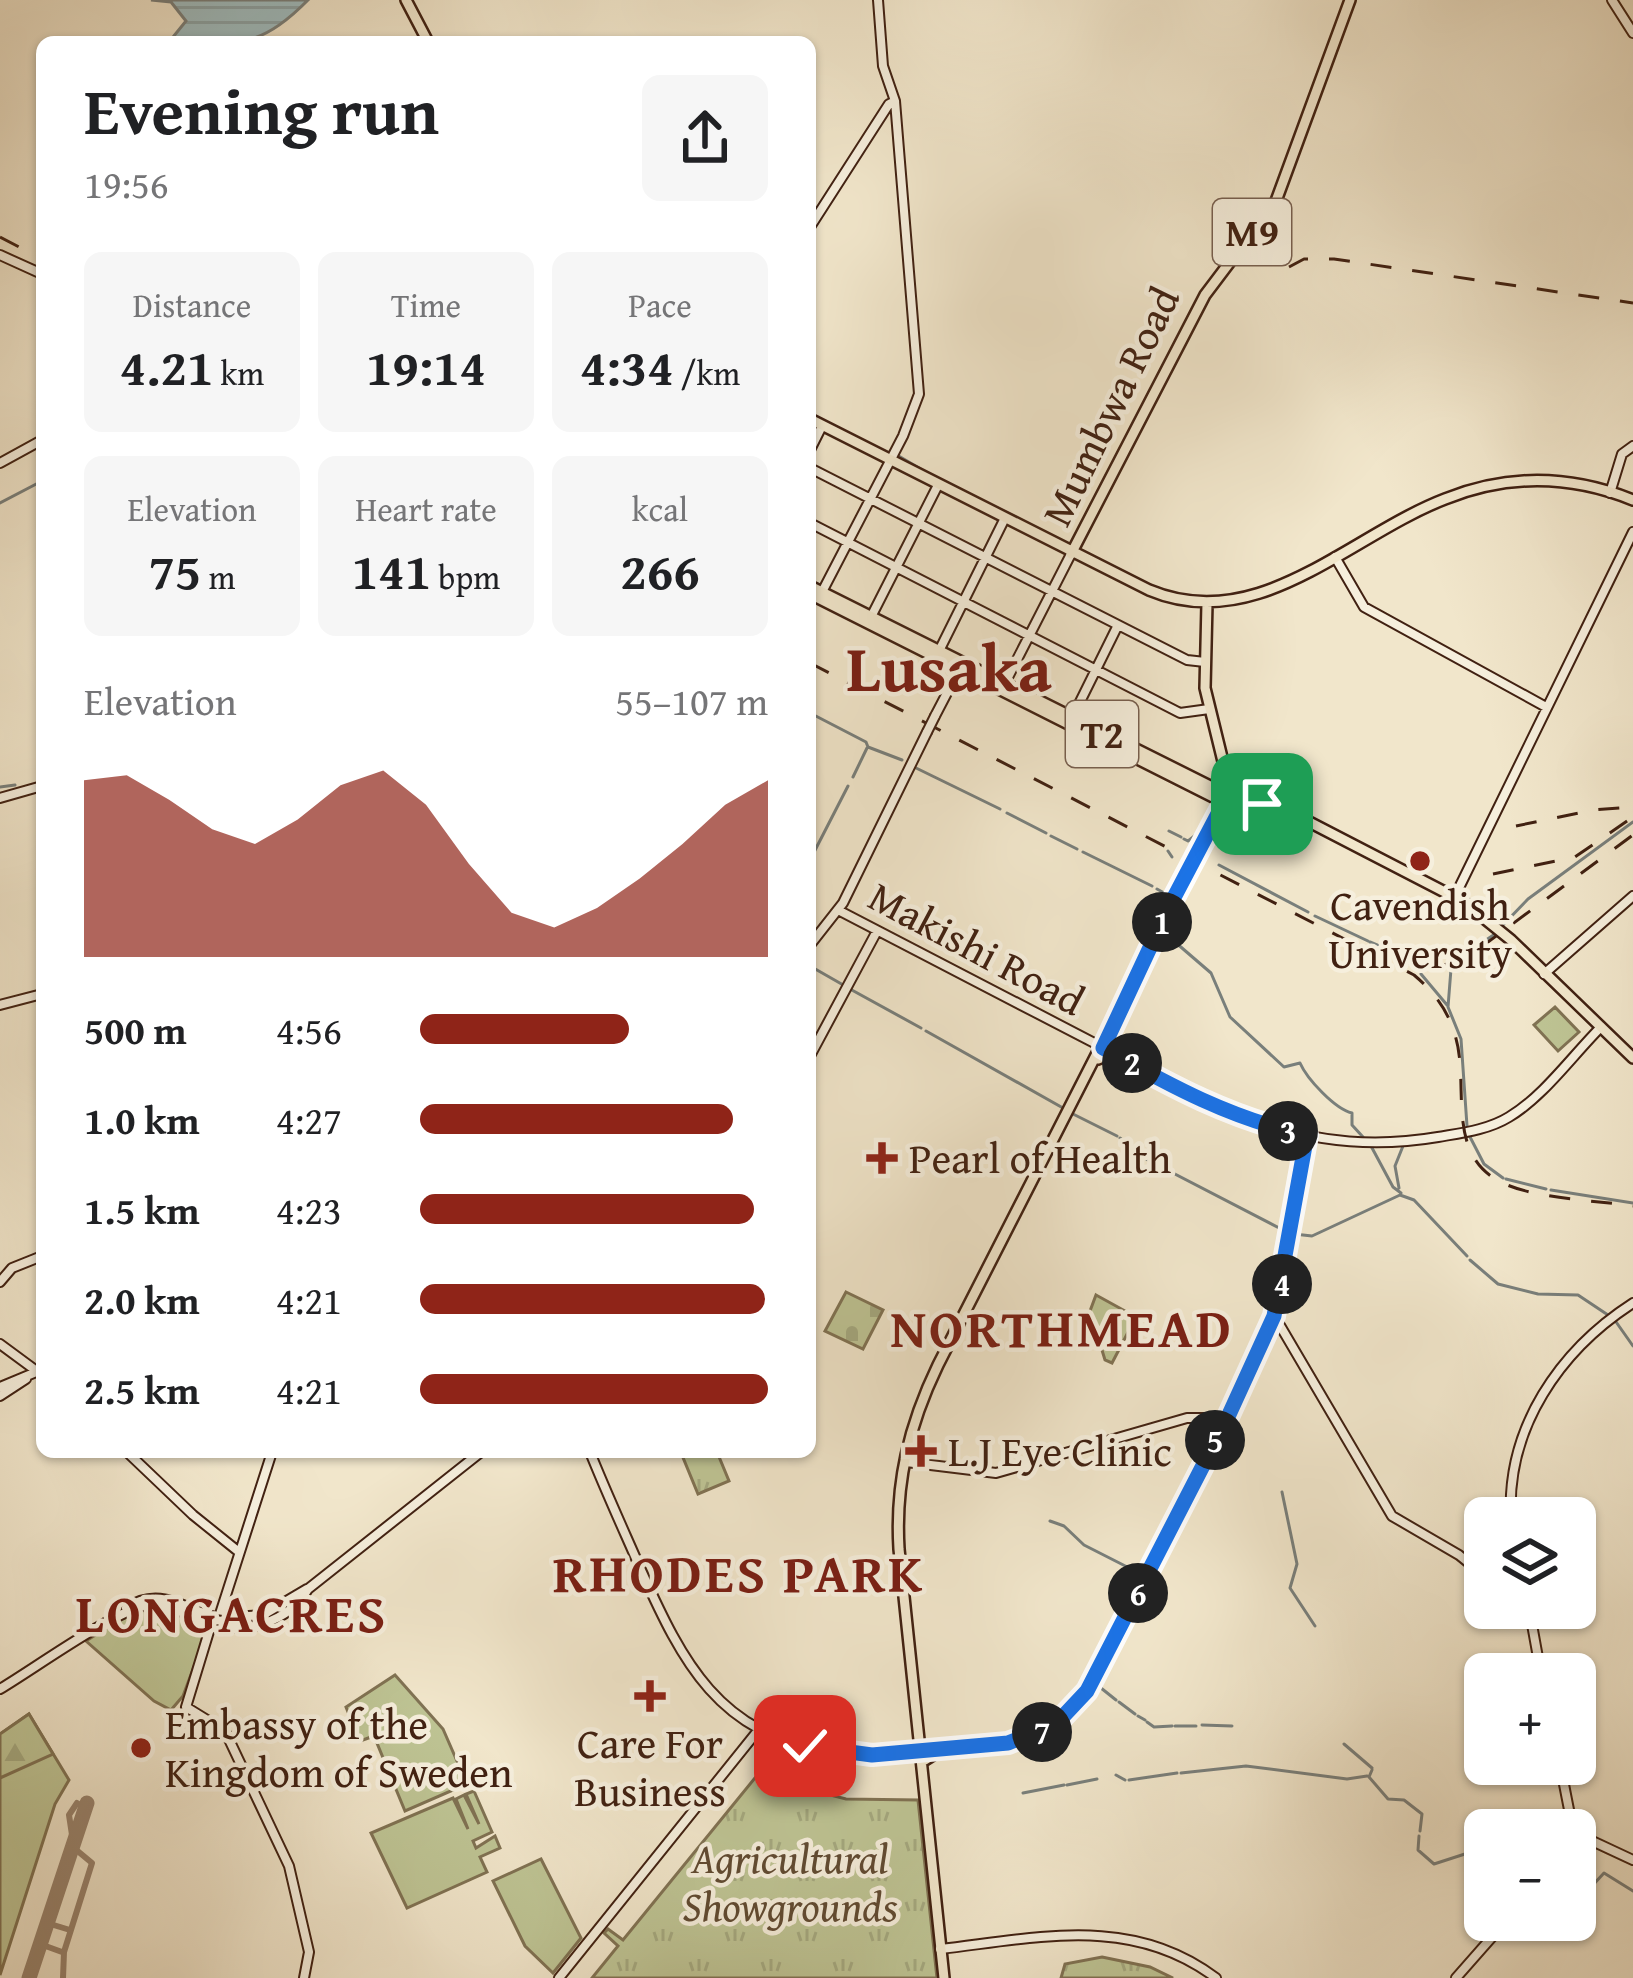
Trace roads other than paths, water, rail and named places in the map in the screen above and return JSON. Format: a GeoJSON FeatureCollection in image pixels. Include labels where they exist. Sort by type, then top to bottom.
{"type":"FeatureCollection","features":[{"type":"Feature","properties":{"kind":"main road"},"geometry":{"type":"LineString","coordinates":[[410,0],[428,36]]}},
{"type":"Feature","properties":{"kind":"main road"},"geometry":{"type":"LineString","coordinates":[[816,588],[847,542],[919,394],[895,100],[883,66],[878,0]]}},
{"type":"Feature","properties":{"kind":"main road","name":"Mumbwa Road"},"geometry":{"type":"LineString","coordinates":[[1072,552],[1204,294],[1264,218],[1277,193],[1349,0]]}},
{"type":"Feature","properties":{"kind":"main road"},"geometry":{"type":"LineString","coordinates":[[1612,0],[1633,33]]}},
{"type":"Feature","properties":{"kind":"main road"},"geometry":{"type":"LineString","coordinates":[[816,218],[895,100]]}},
{"type":"Feature","properties":{"kind":"main road"},"geometry":{"type":"LineString","coordinates":[[0,255],[36,271]]}},
{"type":"Feature","properties":{"kind":"main road"},"geometry":{"type":"LineString","coordinates":[[816,423],[1156,597],[1206,604],[1260,596],[1429,510],[1476,492],[1545,483],[1610,493],[1633,502]]}},
{"type":"Feature","properties":{"kind":"main road"},"geometry":{"type":"LineString","coordinates":[[816,424],[1072,552]]}},
{"type":"Feature","properties":{"kind":"main road"},"geometry":{"type":"LineString","coordinates":[[816,438],[821,428]]}},
{"type":"Feature","properties":{"kind":"main road"},"geometry":{"type":"LineString","coordinates":[[0,463],[36,443]]}},
{"type":"Feature","properties":{"kind":"main road"},"geometry":{"type":"LineString","coordinates":[[1610,493],[1622,454],[1633,446]]}},
{"type":"Feature","properties":{"kind":"main road"},"geometry":{"type":"LineString","coordinates":[[816,473],[1186,663],[1202,662]]}},
{"type":"Feature","properties":{"kind":"main road"},"geometry":{"type":"LineString","coordinates":[[871,617],[937,487]]}},
{"type":"Feature","properties":{"kind":"main road"},"geometry":{"type":"LineString","coordinates":[[939,651],[1004,520]]}},
{"type":"Feature","properties":{"kind":"main road"},"geometry":{"type":"LineString","coordinates":[[816,527],[1180,712],[1208,709]]}},
{"type":"Feature","properties":{"kind":"main road"},"geometry":{"type":"LineString","coordinates":[[1454,898],[1633,532]]}},
{"type":"Feature","properties":{"kind":"main road"},"geometry":{"type":"LineString","coordinates":[[1004,685],[1072,552]]}},
{"type":"Feature","properties":{"kind":"main road"},"geometry":{"type":"LineString","coordinates":[[1335,558],[1364,608],[1546,707]]}},
{"type":"Feature","properties":{"kind":"main road","name":"T2"},"geometry":{"type":"LineString","coordinates":[[816,592],[1098,736]]}},
{"type":"Feature","properties":{"kind":"main road"},"geometry":{"type":"LineString","coordinates":[[920,1754],[902,1531],[906,1462],[916,1420],[1176,890],[1221,809],[1225,796],[1202,662],[1206,604]]}},
{"type":"Feature","properties":{"kind":"main road","name":"T2"},"geometry":{"type":"LineString","coordinates":[[846,608],[1163,769],[1225,796],[1286,810],[1454,898],[1544,974],[1633,1061]]}},
{"type":"Feature","properties":{"kind":"main road"},"geometry":{"type":"LineString","coordinates":[[1072,719],[1117,626]]}},
{"type":"Feature","properties":{"kind":"main road"},"geometry":{"type":"LineString","coordinates":[[816,939],[842,912],[958,668]]}},
{"type":"Feature","properties":{"kind":"main road"},"geometry":{"type":"LineString","coordinates":[[842,912],[926,731]]}},
{"type":"Feature","properties":{"kind":"main road"},"geometry":{"type":"LineString","coordinates":[[0,796],[36,787]]}},
{"type":"Feature","properties":{"kind":"main road"},"geometry":{"type":"LineString","coordinates":[[1544,974],[1633,896]]}},
{"type":"Feature","properties":{"kind":"main road","name":"Makishi Road"},"geometry":{"type":"LineString","coordinates":[[842,912],[1097,1050]]}},
{"type":"Feature","properties":{"kind":"main road"},"geometry":{"type":"LineString","coordinates":[[816,1045],[877,931]]}},
{"type":"Feature","properties":{"kind":"main road"},"geometry":{"type":"LineString","coordinates":[[0,1007],[36,998]]}},
{"type":"Feature","properties":{"kind":"main road","name":"Makishi Road"},"geometry":{"type":"LineString","coordinates":[[1119,1057],[1238,1117],[1307,1135],[1394,1143],[1497,1123],[1540,1091],[1599,1028]]}},
{"type":"Feature","properties":{"kind":"main road"},"geometry":{"type":"LineString","coordinates":[[1097,1050],[1119,1057]]}},
{"type":"Feature","properties":{"kind":"main road"},"geometry":{"type":"LineString","coordinates":[[946,1978],[898,1533],[900,1484],[909,1436],[938,1365],[1097,1050]]}},
{"type":"Feature","properties":{"kind":"main road"},"geometry":{"type":"LineString","coordinates":[[591,1458],[673,1642],[699,1679],[757,1731],[796,1748],[830,1755],[920,1754],[1030,1737],[1056,1724],[1077,1704],[1110,1648],[1274,1316],[1307,1135]]}},
{"type":"Feature","properties":{"kind":"main road"},"geometry":{"type":"LineString","coordinates":[[0,1282],[12,1268],[36,1258]]}},
{"type":"Feature","properties":{"kind":"main road"},"geometry":{"type":"LineString","coordinates":[[1513,1497],[1517,1465],[1537,1403],[1569,1354],[1633,1303]]}},
{"type":"Feature","properties":{"kind":"main road"},"geometry":{"type":"LineString","coordinates":[[1274,1316],[1391,1516],[1464,1559]]}},
{"type":"Feature","properties":{"kind":"main road"},"geometry":{"type":"LineString","coordinates":[[0,1346],[36,1370]]}},
{"type":"Feature","properties":{"kind":"main road"},"geometry":{"type":"LineString","coordinates":[[0,1346],[36,1369]]}},
{"type":"Feature","properties":{"kind":"main road"},"geometry":{"type":"LineString","coordinates":[[0,1391],[19,1371],[18,1360]]}},
{"type":"Feature","properties":{"kind":"main road"},"geometry":{"type":"LineString","coordinates":[[11,1381],[36,1373]]}},
{"type":"Feature","properties":{"kind":"main road"},"geometry":{"type":"LineString","coordinates":[[0,1391],[36,1374]]}},
{"type":"Feature","properties":{"kind":"main road"},"geometry":{"type":"LineString","coordinates":[[906,1462],[996,1473],[1187,1418],[1224,1424]]}},
{"type":"Feature","properties":{"kind":"main road"},"geometry":{"type":"LineString","coordinates":[[134,1458],[238,1551]]}},
{"type":"Feature","properties":{"kind":"main road"},"geometry":{"type":"LineString","coordinates":[[269,1458],[189,1709],[218,1724],[229,1736],[286,1865],[300,1908],[304,1972]]}},
{"type":"Feature","properties":{"kind":"main road"},"geometry":{"type":"LineString","coordinates":[[0,1688],[141,1604],[161,1602],[215,1621],[270,1618],[295,1603],[473,1458]]}},
{"type":"Feature","properties":{"kind":"main road"},"geometry":{"type":"LineString","coordinates":[[559,1978],[757,1731]]}},
{"type":"Feature","properties":{"kind":"main road"},"geometry":{"type":"LineString","coordinates":[[1596,1842],[1633,1860]]}},
{"type":"Feature","properties":{"kind":"main road"},"geometry":{"type":"LineString","coordinates":[[942,1949],[1076,1935],[1128,1936],[1174,1952],[1216,1978]]}},
{"type":"Feature","properties":{"kind":"main road"},"geometry":{"type":"LineString","coordinates":[[1454,1978],[1487,1941]]}},
{"type":"Feature","properties":{"kind":"water"},"geometry":{"type":"Polygon","coordinates":[[[151,0],[308,0],[260,36],[174,36],[186,21],[171,2],[151,0]]]}},
{"type":"Feature","properties":{"kind":"waterway"},"geometry":{"type":"LineString","coordinates":[[897,455],[924,471]]}},
{"type":"Feature","properties":{"kind":"waterway"},"geometry":{"type":"LineString","coordinates":[[0,503],[36,484]]}},
{"type":"Feature","properties":{"kind":"waterway"},"geometry":{"type":"LineString","coordinates":[[816,716],[868,747],[902,760]]}},
{"type":"Feature","properties":{"kind":"waterway"},"geometry":{"type":"LineString","coordinates":[[853,777],[867,748]]}},
{"type":"Feature","properties":{"kind":"waterway"},"geometry":{"type":"LineString","coordinates":[[914,767],[1000,809]]}},
{"type":"Feature","properties":{"kind":"waterway"},"geometry":{"type":"LineString","coordinates":[[0,787],[15,785]]}},
{"type":"Feature","properties":{"kind":"waterway"},"geometry":{"type":"LineString","coordinates":[[816,848],[848,786]]}},
{"type":"Feature","properties":{"kind":"waterway"},"geometry":{"type":"LineString","coordinates":[[1007,813],[1046,833]]}},
{"type":"Feature","properties":{"kind":"waterway"},"geometry":{"type":"LineString","coordinates":[[1502,926],[1528,899],[1633,822]]}},
{"type":"Feature","properties":{"kind":"waterway"},"geometry":{"type":"LineString","coordinates":[[1169,831],[1181,837]]}},
{"type":"Feature","properties":{"kind":"waterway"},"geometry":{"type":"LineString","coordinates":[[1184,839],[1197,834]]}},
{"type":"Feature","properties":{"kind":"waterway"},"geometry":{"type":"LineString","coordinates":[[1051,836],[1077,849]]}},
{"type":"Feature","properties":{"kind":"waterway"},"geometry":{"type":"LineString","coordinates":[[1202,859],[1212,844]]}},
{"type":"Feature","properties":{"kind":"waterway"},"geometry":{"type":"LineString","coordinates":[[1168,851],[1172,857]]}},
{"type":"Feature","properties":{"kind":"waterway"},"geometry":{"type":"LineString","coordinates":[[1083,852],[1152,886]]}},
{"type":"Feature","properties":{"kind":"waterway"},"geometry":{"type":"LineString","coordinates":[[1219,865],[1308,912]]}},
{"type":"Feature","properties":{"kind":"waterway"},"geometry":{"type":"LineString","coordinates":[[1157,889],[1166,894]]}},
{"type":"Feature","properties":{"kind":"waterway"},"geometry":{"type":"LineString","coordinates":[[1315,916],[1368,941]]}},
{"type":"Feature","properties":{"kind":"waterway"},"geometry":{"type":"LineString","coordinates":[[1167,920],[1175,942],[1211,973],[1230,1017],[1284,1067],[1300,1063],[1322,1092],[1352,1113],[1352,1125],[1363,1137]]}},
{"type":"Feature","properties":{"kind":"waterway"},"geometry":{"type":"LineString","coordinates":[[1450,964],[1495,934]]}},
{"type":"Feature","properties":{"kind":"waterway"},"geometry":{"type":"LineString","coordinates":[[1370,942],[1419,963]]}},
{"type":"Feature","properties":{"kind":"waterway"},"geometry":{"type":"LineString","coordinates":[[816,969],[845,986]]}},
{"type":"Feature","properties":{"kind":"waterway"},"geometry":{"type":"LineString","coordinates":[[1451,969],[1448,1007],[1461,1039],[1467,1126]]}},
{"type":"Feature","properties":{"kind":"waterway"},"geometry":{"type":"LineString","coordinates":[[1421,974],[1447,1005]]}},
{"type":"Feature","properties":{"kind":"waterway"},"geometry":{"type":"LineString","coordinates":[[850,989],[921,1028]]}},
{"type":"Feature","properties":{"kind":"waterway"},"geometry":{"type":"LineString","coordinates":[[926,1031],[1063,1108]]}},
{"type":"Feature","properties":{"kind":"waterway"},"geometry":{"type":"LineString","coordinates":[[1073,1114],[1117,1136]]}},
{"type":"Feature","properties":{"kind":"waterway"},"geometry":{"type":"LineString","coordinates":[[1469,1135],[1484,1164],[1503,1178]]}},
{"type":"Feature","properties":{"kind":"waterway"},"geometry":{"type":"LineString","coordinates":[[1120,1138],[1142,1157],[1285,1231]]}},
{"type":"Feature","properties":{"kind":"waterway"},"geometry":{"type":"LineString","coordinates":[[1371,1146],[1401,1193]]}},
{"type":"Feature","properties":{"kind":"waterway"},"geometry":{"type":"LineString","coordinates":[[1399,1188],[1395,1166],[1403,1146]]}},
{"type":"Feature","properties":{"kind":"waterway"},"geometry":{"type":"LineString","coordinates":[[1506,1179],[1546,1189]]}},
{"type":"Feature","properties":{"kind":"waterway"},"geometry":{"type":"LineString","coordinates":[[1551,1190],[1633,1203]]}},
{"type":"Feature","properties":{"kind":"waterway"},"geometry":{"type":"LineString","coordinates":[[1294,1234],[1312,1236],[1400,1195],[1414,1200],[1467,1256]]}},
{"type":"Feature","properties":{"kind":"waterway"},"geometry":{"type":"LineString","coordinates":[[1470,1260],[1498,1284],[1538,1294],[1578,1295],[1614,1319],[1633,1346]]}},
{"type":"Feature","properties":{"kind":"waterway"},"geometry":{"type":"LineString","coordinates":[[1282,1492],[1297,1564],[1290,1588],[1315,1626]]}},
{"type":"Feature","properties":{"kind":"waterway"},"geometry":{"type":"LineString","coordinates":[[1050,1521],[1064,1526],[1084,1545],[1143,1575]]}},
{"type":"Feature","properties":{"kind":"waterway"},"geometry":{"type":"LineString","coordinates":[[1096,1684],[1116,1700]]}},
{"type":"Feature","properties":{"kind":"waterway"},"geometry":{"type":"LineString","coordinates":[[1119,1702],[1135,1714]]}},
{"type":"Feature","properties":{"kind":"waterway"},"geometry":{"type":"LineString","coordinates":[[1138,1716],[1145,1720]]}},
{"type":"Feature","properties":{"kind":"waterway"},"geometry":{"type":"LineString","coordinates":[[1147,1722],[1154,1727],[1172,1726]]}},
{"type":"Feature","properties":{"kind":"waterway"},"geometry":{"type":"LineString","coordinates":[[1202,1725],[1232,1726]]}},
{"type":"Feature","properties":{"kind":"waterway"},"geometry":{"type":"LineString","coordinates":[[1175,1726],[1196,1726]]}},
{"type":"Feature","properties":{"kind":"waterway"},"geometry":{"type":"LineString","coordinates":[[1344,1744],[1372,1768]]}},
{"type":"Feature","properties":{"kind":"waterway"},"geometry":{"type":"LineString","coordinates":[[1181,1773],[1246,1766],[1347,1779],[1367,1776]]}},
{"type":"Feature","properties":{"kind":"waterway"},"geometry":{"type":"LineString","coordinates":[[1372,1770],[1369,1777],[1388,1799],[1404,1800],[1422,1814],[1420,1831]]}},
{"type":"Feature","properties":{"kind":"waterway"},"geometry":{"type":"LineString","coordinates":[[1129,1780],[1177,1773]]}},
{"type":"Feature","properties":{"kind":"waterway"},"geometry":{"type":"LineString","coordinates":[[1116,1775],[1125,1780]]}},
{"type":"Feature","properties":{"kind":"waterway"},"geometry":{"type":"LineString","coordinates":[[1067,1785],[1097,1779]]}},
{"type":"Feature","properties":{"kind":"waterway"},"geometry":{"type":"LineString","coordinates":[[1023,1793],[1064,1785]]}},
{"type":"Feature","properties":{"kind":"waterway"},"geometry":{"type":"LineString","coordinates":[[1419,1836],[1418,1850],[1434,1864],[1464,1854]]}},
{"type":"Feature","properties":{"kind":"waterway"},"geometry":{"type":"LineString","coordinates":[[1596,1882],[1604,1873],[1633,1891]]}},
{"type":"Feature","properties":{"kind":"railway"},"geometry":{"type":"LineString","coordinates":[[0,237],[36,256]]}},
{"type":"Feature","properties":{"kind":"railway"},"geometry":{"type":"LineString","coordinates":[[1289,267],[1304,259],[1334,259],[1633,303]]}},
{"type":"Feature","properties":{"kind":"railway"},"geometry":{"type":"LineString","coordinates":[[816,666],[1414,975],[1439,1002],[1452,1026],[1459,1053],[1465,1133],[1481,1167],[1497,1180],[1527,1191],[1633,1206]]}},
{"type":"Feature","properties":{"kind":"railway"},"geometry":{"type":"LineString","coordinates":[[1516,826],[1633,807]]}},
{"type":"Feature","properties":{"kind":"railway"},"geometry":{"type":"LineString","coordinates":[[1493,874],[1575,857],[1633,817]]}},
{"type":"Feature","properties":{"kind":"railway"},"geometry":{"type":"LineString","coordinates":[[1401,961],[1433,968],[1465,959],[1633,835]]}},
{"type":"Feature","properties":{"kind":"place","name":"Cavendish University"},"geometry":{"type":"Point","coordinates":[1420,861]}},
{"type":"Feature","properties":{"kind":"place","name":"Pearl of Health"},"geometry":{"type":"Point","coordinates":[882,1158]}},
{"type":"Feature","properties":{"kind":"place","name":"L.J Eye Clinic"},"geometry":{"type":"Point","coordinates":[921,1451]}},
{"type":"Feature","properties":{"kind":"place","name":"Care For Business"},"geometry":{"type":"Point","coordinates":[650,1696]}},
{"type":"Feature","properties":{"kind":"place","name":"Embassy of the Kingdom of Sweden"},"geometry":{"type":"Point","coordinates":[141,1748]}},
{"type":"Feature","properties":{"kind":"district","name":"Lusaka"},"geometry":{"type":"Point","coordinates":[949,668]}},
{"type":"Feature","properties":{"kind":"district","name":"NORTHMEAD"},"geometry":{"type":"Point","coordinates":[1062,1328]}},
{"type":"Feature","properties":{"kind":"district","name":"RHODES PARK"},"geometry":{"type":"Point","coordinates":[739,1573]}},
{"type":"Feature","properties":{"kind":"district","name":"LONGACRES"},"geometry":{"type":"Point","coordinates":[232,1613]}},
{"type":"Feature","properties":{"kind":"park label","name":"Agricultural Showgrounds"},"geometry":{"type":"Point","coordinates":[790,1882]}}]}
